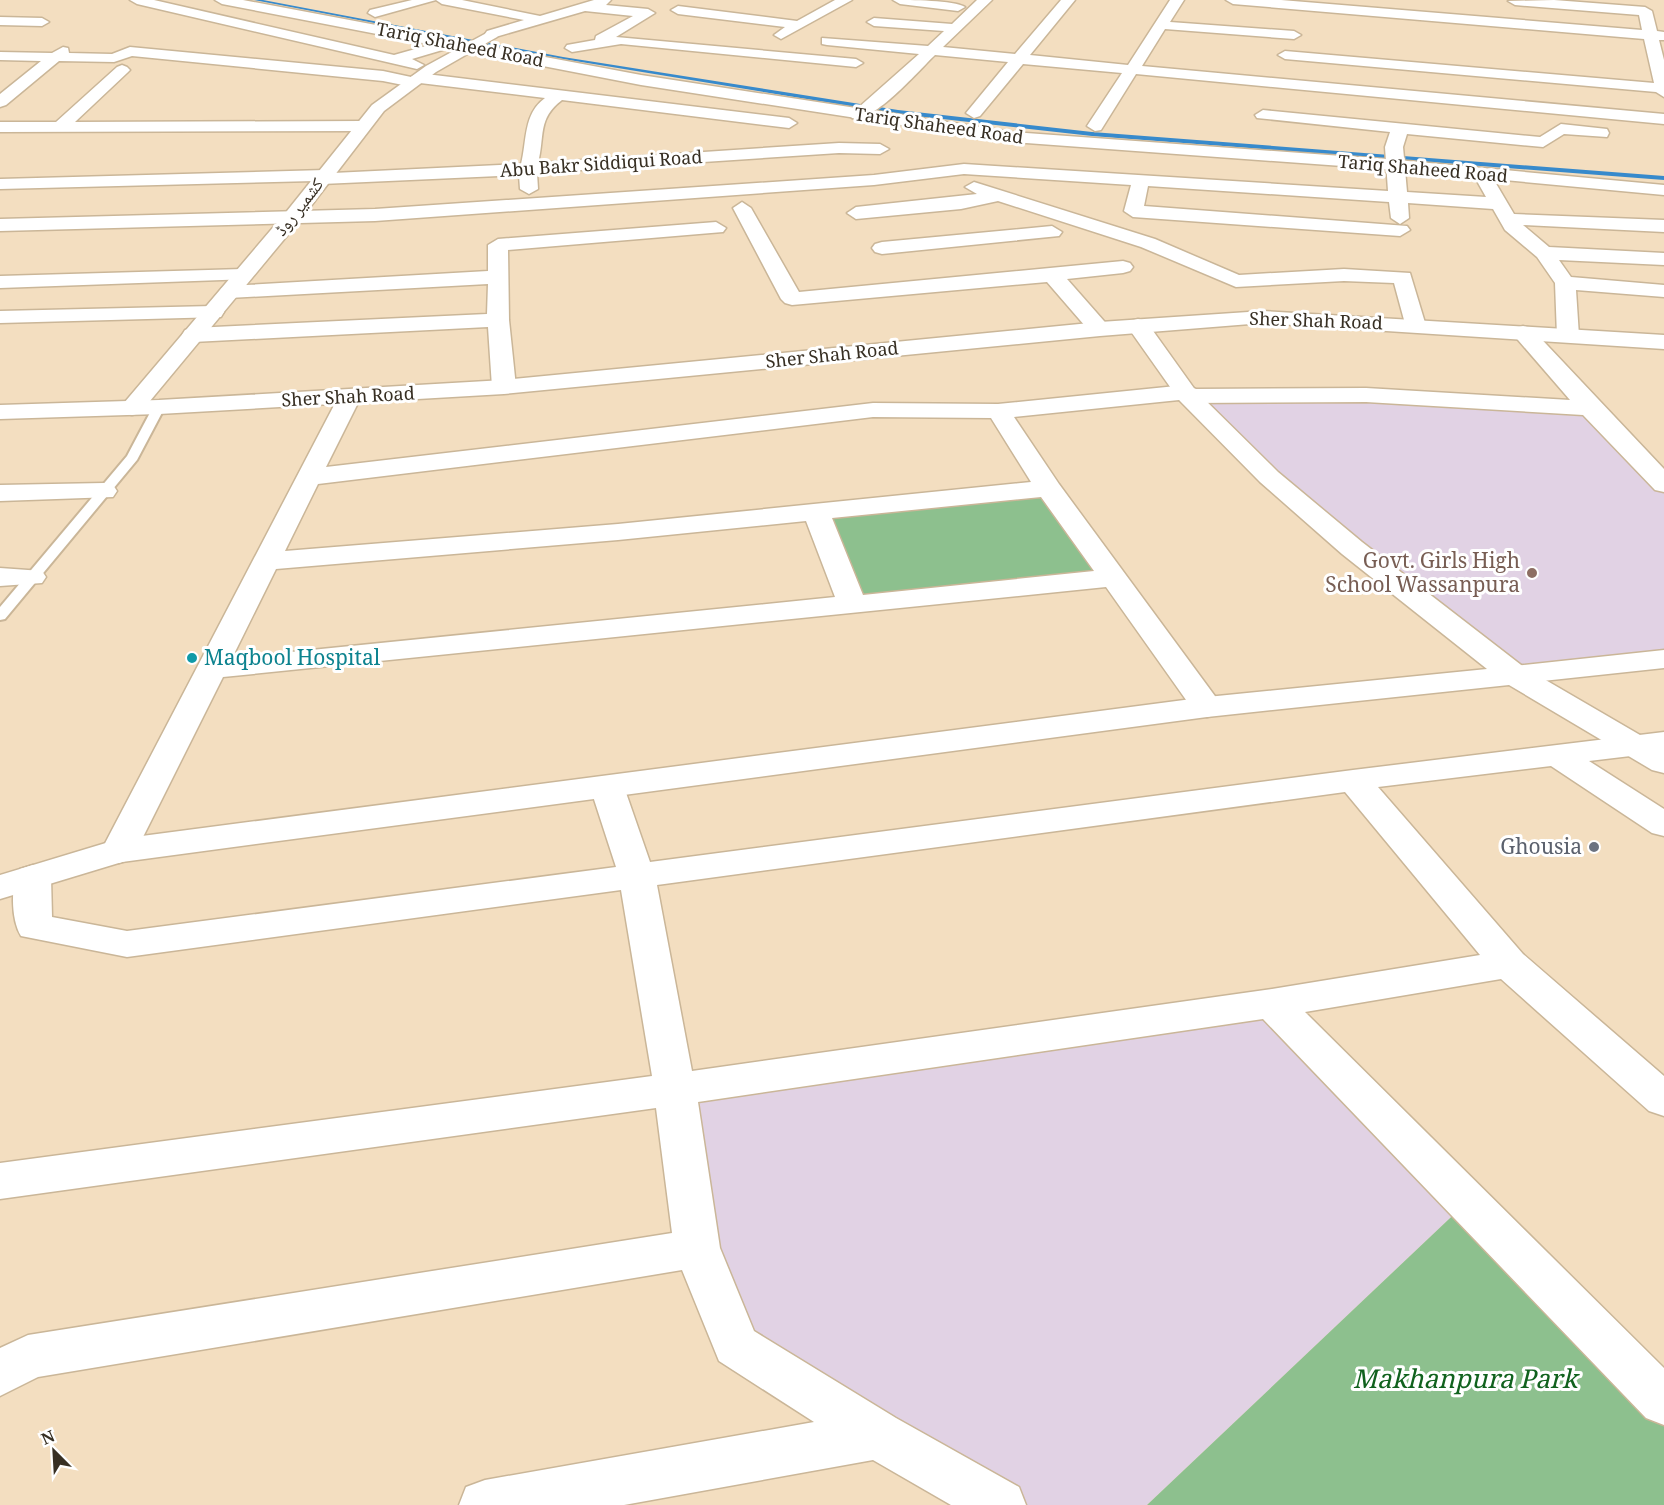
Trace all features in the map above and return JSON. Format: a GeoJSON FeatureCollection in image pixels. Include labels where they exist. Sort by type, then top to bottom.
{"type":"FeatureCollection","features":[{"type":"Feature","properties":{"kind":"street"},"geometry":{"type":"LineString","coordinates":[[137,0],[395,60],[421,76]]}},
{"type":"Feature","properties":{"kind":"street","name":"Tariq Shaheed Road"},"geometry":{"type":"LineString","coordinates":[[222,0],[393,33],[492,34],[526,40]]}},
{"type":"Feature","properties":{"kind":"street","name":"Tariq Shaheed Road"},"geometry":{"type":"LineString","coordinates":[[303,0],[420,21]]}},
{"type":"Feature","properties":{"kind":"street"},"geometry":{"type":"LineString","coordinates":[[375,13],[429,0]]}},
{"type":"Feature","properties":{"kind":"street"},"geometry":{"type":"LineString","coordinates":[[442,0],[542,20]]}},
{"type":"Feature","properties":{"kind":"street"},"geometry":{"type":"LineString","coordinates":[[395,60],[461,34],[487,9],[520,0]]}},
{"type":"Feature","properties":{"kind":"street"},"geometry":{"type":"LineString","coordinates":[[492,34],[610,0]]}},
{"type":"Feature","properties":{"kind":"street"},"geometry":{"type":"LineString","coordinates":[[749,52],[845,0]]}},
{"type":"Feature","properties":{"kind":"street"},"geometry":{"type":"LineString","coordinates":[[900,0],[980,5]]}},
{"type":"Feature","properties":{"kind":"street"},"geometry":{"type":"LineString","coordinates":[[974,113],[1068,0]]}},
{"type":"Feature","properties":{"kind":"street"},"geometry":{"type":"LineString","coordinates":[[1233,0],[1302,13]]}},
{"type":"Feature","properties":{"kind":"street"},"geometry":{"type":"LineString","coordinates":[[1286,55],[1542,72],[1663,90],[1657,35],[1643,5],[1508,0]]}},
{"type":"Feature","properties":{"kind":"street"},"geometry":{"type":"LineString","coordinates":[[867,109],[980,5]]}},
{"type":"Feature","properties":{"kind":"street"},"geometry":{"type":"LineString","coordinates":[[805,6],[829,9]]}},
{"type":"Feature","properties":{"kind":"street"},"geometry":{"type":"LineString","coordinates":[[1276,18],[1302,13],[1388,6],[1541,31],[1657,35]]}},
{"type":"Feature","properties":{"kind":"street"},"geometry":{"type":"LineString","coordinates":[[585,7],[648,14],[593,43]]}},
{"type":"Feature","properties":{"kind":"street"},"geometry":{"type":"LineString","coordinates":[[1118,128],[1089,126],[1161,25],[1177,7]]}},
{"type":"Feature","properties":{"kind":"street"},"geometry":{"type":"LineString","coordinates":[[678,10],[800,25]]}},
{"type":"Feature","properties":{"kind":"street"},"geometry":{"type":"LineString","coordinates":[[1302,13],[1262,120],[1400,128],[1543,142]]}},
{"type":"Feature","properties":{"kind":"street"},"geometry":{"type":"LineString","coordinates":[[0,21],[42,22]]}},
{"type":"Feature","properties":{"kind":"street"},"geometry":{"type":"LineString","coordinates":[[874,22],[955,28]]}},
{"type":"Feature","properties":{"kind":"street"},"geometry":{"type":"LineString","coordinates":[[1161,25],[1294,35]]}},
{"type":"Feature","properties":{"kind":"street"},"geometry":{"type":"LineString","coordinates":[[661,44],[689,27]]}},
{"type":"Feature","properties":{"kind":"street"},"geometry":{"type":"LineString","coordinates":[[340,46],[393,33]]}},
{"type":"Feature","properties":{"kind":"street","name":"Tariq Shaheed Road"},"geometry":{"type":"LineString","coordinates":[[461,34],[641,80],[867,109],[931,108]]}},
{"type":"Feature","properties":{"kind":"street","name":"کشمیر روڈ"},"geometry":{"type":"LineString","coordinates":[[132,408],[294,215],[378,108],[421,76],[461,34]]}},
{"type":"Feature","properties":{"kind":"street"},"geometry":{"type":"LineString","coordinates":[[0,102],[75,39]]}},
{"type":"Feature","properties":{"kind":"street"},"geometry":{"type":"LineString","coordinates":[[593,43],[621,40],[910,68]]}},
{"type":"Feature","properties":{"kind":"street"},"geometry":{"type":"LineString","coordinates":[[827,42],[1664,119]]}},
{"type":"Feature","properties":{"kind":"street","name":"Tariq Shaheed Road"},"geometry":{"type":"LineString","coordinates":[[593,43],[566,47],[618,56]]}},
{"type":"Feature","properties":{"kind":"street"},"geometry":{"type":"LineString","coordinates":[[0,56],[114,58],[130,51],[383,76],[421,76],[789,123]]}},
{"type":"Feature","properties":{"kind":"street"},"geometry":{"type":"LineString","coordinates":[[60,127],[122,70]]}},
{"type":"Feature","properties":{"kind":"street","name":"Tariq Shaheed Road"},"geometry":{"type":"LineString","coordinates":[[767,83],[867,109],[1001,135],[1101,145],[1395,153],[1482,174],[1664,190]]}},
{"type":"Feature","properties":{"kind":"street"},"geometry":{"type":"LineString","coordinates":[[530,204],[528,169],[533,150],[533,129],[544,106],[561,94]]}},
{"type":"Feature","properties":{"kind":"street","name":"Tariq Shaheed Road"},"geometry":{"type":"LineString","coordinates":[[952,110],[993,116]]}},
{"type":"Feature","properties":{"kind":"street"},"geometry":{"type":"LineString","coordinates":[[0,127],[363,126]]}},
{"type":"Feature","properties":{"kind":"street"},"geometry":{"type":"LineString","coordinates":[[1400,128],[1395,153],[1403,277],[1415,326]]}},
{"type":"Feature","properties":{"kind":"street"},"geometry":{"type":"LineString","coordinates":[[1522,157],[1561,129],[1618,135]]}},
{"type":"Feature","properties":{"kind":"street","name":"Abu Bakr Siddiqui Road"},"geometry":{"type":"LineString","coordinates":[[0,184],[323,177],[528,169],[839,148],[880,149]]}},
{"type":"Feature","properties":{"kind":"street"},"geometry":{"type":"LineString","coordinates":[[0,225],[294,215],[375,215],[834,183],[964,170],[1398,197],[1504,212],[1664,226]]}},
{"type":"Feature","properties":{"kind":"street"},"geometry":{"type":"LineString","coordinates":[[1482,174],[1512,226],[1544,253],[1565,283],[1568,336]]}},
{"type":"Feature","properties":{"kind":"street"},"geometry":{"type":"LineString","coordinates":[[1141,180],[1133,211],[1400,230]]}},
{"type":"Feature","properties":{"kind":"street"},"geometry":{"type":"LineString","coordinates":[[834,183],[888,255],[1052,232]]}},
{"type":"Feature","properties":{"kind":"street"},"geometry":{"type":"LineString","coordinates":[[974,187],[1148,243],[1236,281],[1344,274],[1403,277]]}},
{"type":"Feature","properties":{"kind":"street"},"geometry":{"type":"LineString","coordinates":[[856,213],[961,203],[998,195]]}},
{"type":"Feature","properties":{"kind":"street"},"geometry":{"type":"LineString","coordinates":[[742,208],[792,299],[1123,267]]}},
{"type":"Feature","properties":{"kind":"street"},"geometry":{"type":"LineString","coordinates":[[504,387],[498,320],[498,245],[716,228]]}},
{"type":"Feature","properties":{"kind":"street"},"geometry":{"type":"LineString","coordinates":[[1544,253],[1664,259]]}},
{"type":"Feature","properties":{"kind":"street"},"geometry":{"type":"LineString","coordinates":[[0,282],[243,275]]}},
{"type":"Feature","properties":{"kind":"street"},"geometry":{"type":"LineString","coordinates":[[1052,275],[1100,329]]}},
{"type":"Feature","properties":{"kind":"street"},"geometry":{"type":"LineString","coordinates":[[229,292],[498,277]]}},
{"type":"Feature","properties":{"kind":"street"},"geometry":{"type":"LineString","coordinates":[[1565,283],[1664,291]]}},
{"type":"Feature","properties":{"kind":"street"},"geometry":{"type":"LineString","coordinates":[[0,318],[213,312]]}},
{"type":"Feature","properties":{"kind":"street","name":"Sher Shah Road"},"geometry":{"type":"LineString","coordinates":[[0,411],[159,407],[349,398],[504,387],[1100,329],[1263,317],[1664,342]]}},
{"type":"Feature","properties":{"kind":"street"},"geometry":{"type":"LineString","coordinates":[[193,335],[498,320]]}},
{"type":"Feature","properties":{"kind":"street"},"geometry":{"type":"LineString","coordinates":[[1138,326],[1187,394],[1269,477],[1335,534],[1514,675],[1654,750]]}},
{"type":"Feature","properties":{"kind":"street"},"geometry":{"type":"LineString","coordinates":[[1523,333],[1590,408],[1664,484]]}},
{"type":"Feature","properties":{"kind":"street"},"geometry":{"type":"LineString","coordinates":[[310,477],[873,410],[998,411],[1187,394],[1366,395],[1590,408]]}},
{"type":"Feature","properties":{"kind":"street"},"geometry":{"type":"LineString","coordinates":[[119,851],[349,398]]}},
{"type":"Feature","properties":{"kind":"street"},"geometry":{"type":"LineString","coordinates":[[998,411],[1048,488],[1207,707]]}},
{"type":"Feature","properties":{"kind":"street"},"geometry":{"type":"LineString","coordinates":[[267,561],[606,533],[1048,488]]}},
{"type":"Feature","properties":{"kind":"street"},"geometry":{"type":"LineString","coordinates":[[0,493],[104,491]]}},
{"type":"Feature","properties":{"kind":"street"},"geometry":{"type":"LineString","coordinates":[[816,512],[852,604]]}},
{"type":"Feature","properties":{"kind":"street"},"geometry":{"type":"LineString","coordinates":[[0,578],[32,577]]}},
{"type":"Feature","properties":{"kind":"street"},"geometry":{"type":"LineString","coordinates":[[212,669],[1113,578]]}},
{"type":"Feature","properties":{"kind":"street"},"geometry":{"type":"LineString","coordinates":[[1654,750],[1557,755],[1353,780],[127,944],[34,927],[16,882],[119,851],[1207,707],[1664,659]]}},
{"type":"Feature","properties":{"kind":"street"},"geometry":{"type":"LineString","coordinates":[[1557,755],[1664,825]]}},
{"type":"Feature","properties":{"kind":"street"},"geometry":{"type":"LineString","coordinates":[[1353,780],[1509,964],[1664,1100]]}},
{"type":"Feature","properties":{"kind":"street"},"geometry":{"type":"LineString","coordinates":[[607,787],[637,876],[675,1089],[697,1248],[736,1346],[878,1435],[1000,1505]]}},
{"type":"Feature","properties":{"kind":"street"},"geometry":{"type":"LineString","coordinates":[[0,1181],[675,1089],[1272,1003],[1509,964]]}},
{"type":"Feature","properties":{"kind":"street"},"geometry":{"type":"LineString","coordinates":[[1272,1003],[1664,1402]]}},
{"type":"Feature","properties":{"kind":"street"},"geometry":{"type":"LineString","coordinates":[[0,1374],[28,1357],[697,1248]]}},
{"type":"Feature","properties":{"kind":"street"},"geometry":{"type":"LineString","coordinates":[[485,1505],[878,1435]]}},
{"type":"Feature","properties":{"kind":"lane"},"geometry":{"type":"LineString","coordinates":[[0,616],[133,457],[159,407]]}},
{"type":"Feature","properties":{"kind":"shaded area","name":"Govt. Girls High School Wassanpura"},"geometry":{"type":"Polygon","coordinates":[[[1201,394],[1590,408],[1664,484],[1664,662],[1530,678],[1280,476],[1201,394]]]}},
{"type":"Feature","properties":{"kind":"shaded area"},"geometry":{"type":"Polygon","coordinates":[[[1269,1000],[1467,1202],[1147,1505],[1003,1505],[729,1349],[684,1088],[1269,1000]]]}},
{"type":"Feature","properties":{"kind":"green space"},"geometry":{"type":"Polygon","coordinates":[[[1048,488],[1113,578],[852,604],[816,512],[1048,488]]]}},
{"type":"Feature","properties":{"kind":"green space","name":"Makhanpura Park"},"geometry":{"type":"Polygon","coordinates":[[[1467,1202],[1664,1402],[1664,1505],[1147,1505],[1467,1202]]]}},
{"type":"Feature","properties":{"kind":"waterway"},"geometry":{"type":"LineString","coordinates":[[256,0],[563,58],[898,112],[1092,134],[1664,178]]}},
{"type":"Feature","properties":{"kind":"place","name":"Govt. Girls High School Wassanpura"},"geometry":{"type":"Point","coordinates":[1532,573]}},
{"type":"Feature","properties":{"kind":"place","name":"Maqbool Hospital"},"geometry":{"type":"Point","coordinates":[192,658]}},
{"type":"Feature","properties":{"kind":"place","name":"Ghousia"},"geometry":{"type":"Point","coordinates":[1594,847]}}]}
